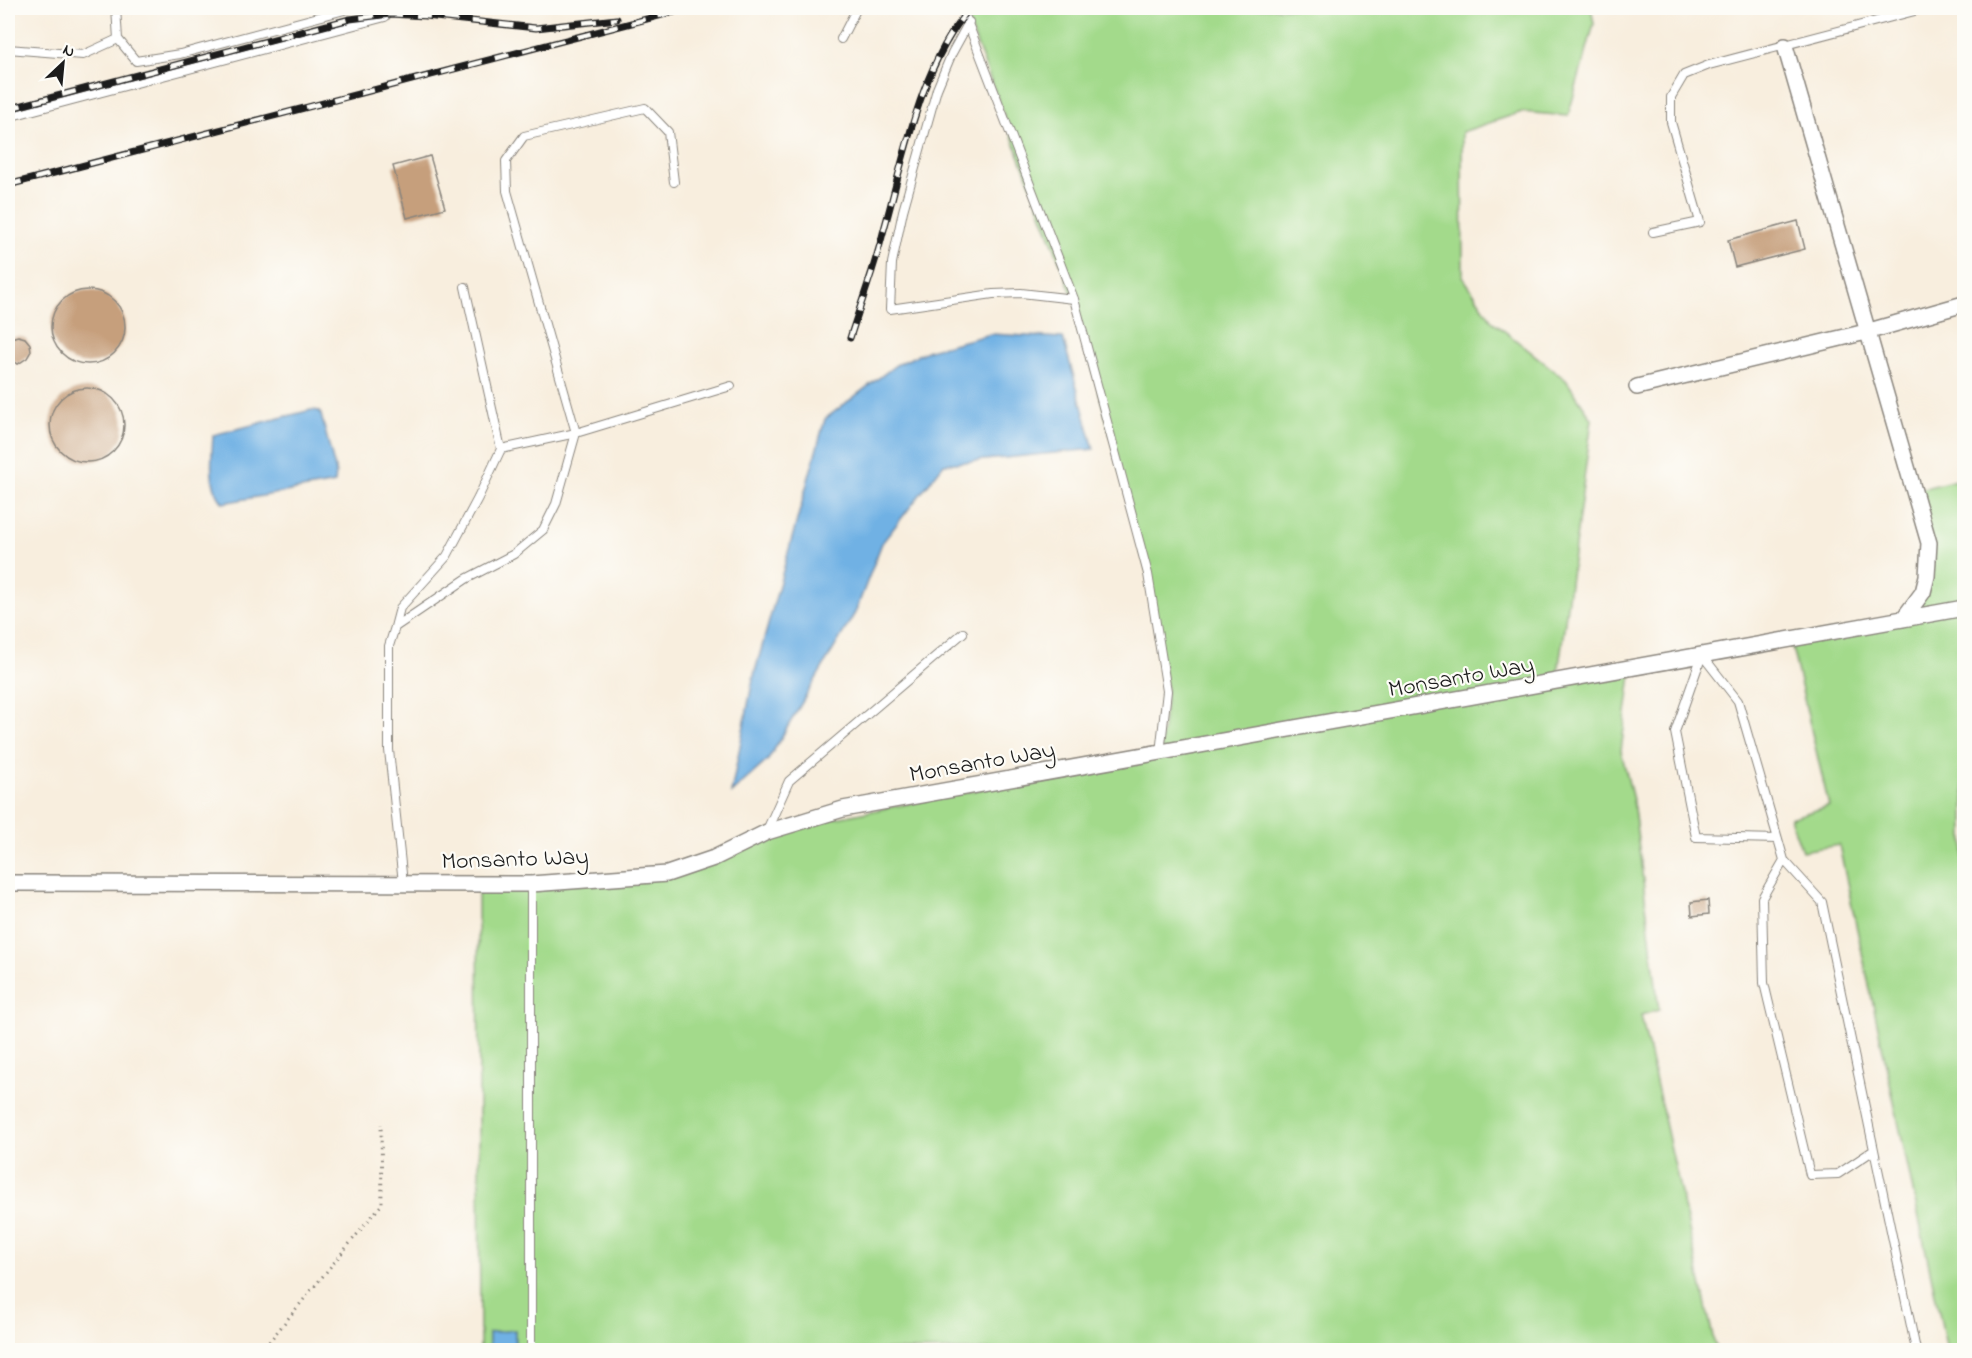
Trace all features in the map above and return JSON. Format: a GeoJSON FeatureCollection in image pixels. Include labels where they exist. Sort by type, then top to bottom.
{"type":"FeatureCollection","features":[{"type":"Feature","properties":{"kind":"street"},"geometry":{"type":"LineString","coordinates":[[1785,45],[1866,332],[1929,543],[1928,576],[1923,592],[1903,619]]}},
{"type":"Feature","properties":{"kind":"street"},"geometry":{"type":"LineString","coordinates":[[1637,387],[1866,332],[1965,304]]}},
{"type":"Feature","properties":{"kind":"street","name":"Monsanto Way"},"geometry":{"type":"LineString","coordinates":[[8,882],[531,884],[668,874],[714,858],[767,832],[843,809],[1965,608]]}},
{"type":"Feature","properties":{"kind":"lane"},"geometry":{"type":"LineString","coordinates":[[116,8],[118,39],[136,61],[180,54],[352,8]]}},
{"type":"Feature","properties":{"kind":"lane"},"geometry":{"type":"LineString","coordinates":[[8,117],[385,17],[392,8]]}},
{"type":"Feature","properties":{"kind":"lane"},"geometry":{"type":"LineString","coordinates":[[841,39],[857,8]]}},
{"type":"Feature","properties":{"kind":"lane"},"geometry":{"type":"LineString","coordinates":[[962,8],[1074,299],[1148,574],[1167,691],[1160,753]]}},
{"type":"Feature","properties":{"kind":"lane"},"geometry":{"type":"LineString","coordinates":[[1653,232],[1700,222],[1671,122],[1671,97],[1684,75],[1709,64],[1926,8]]}},
{"type":"Feature","properties":{"kind":"lane"},"geometry":{"type":"LineString","coordinates":[[969,22],[952,53],[937,89],[903,211],[892,263],[890,309],[993,294],[1021,293],[1074,299]]}},
{"type":"Feature","properties":{"kind":"lane"},"geometry":{"type":"LineString","coordinates":[[8,50],[83,55],[118,39]]}},
{"type":"Feature","properties":{"kind":"lane"},"geometry":{"type":"LineString","coordinates":[[395,627],[466,579],[514,554],[543,530],[556,504],[576,433],[507,191],[506,161],[524,135],[645,108],[668,132],[674,182]]}},
{"type":"Feature","properties":{"kind":"lane"},"geometry":{"type":"LineString","coordinates":[[403,883],[389,750],[389,646],[400,608],[447,556],[501,449],[465,287]]}},
{"type":"Feature","properties":{"kind":"lane"},"geometry":{"type":"LineString","coordinates":[[501,449],[576,433],[730,386]]}},
{"type":"Feature","properties":{"kind":"lane"},"geometry":{"type":"LineString","coordinates":[[767,832],[789,780],[963,633]]}},
{"type":"Feature","properties":{"kind":"lane"},"geometry":{"type":"LineString","coordinates":[[1702,656],[1676,732],[1695,837],[1778,839]]}},
{"type":"Feature","properties":{"kind":"lane"},"geometry":{"type":"LineString","coordinates":[[1702,656],[1738,701],[1784,860],[1822,902],[1916,1350]]}},
{"type":"Feature","properties":{"kind":"lane"},"geometry":{"type":"LineString","coordinates":[[1784,860],[1762,898],[1764,983],[1810,1175],[1838,1174],[1874,1150]]}},
{"type":"Feature","properties":{"kind":"lane"},"geometry":{"type":"LineString","coordinates":[[531,884],[531,1350]]}},
{"type":"Feature","properties":{"kind":"path"},"geometry":{"type":"LineString","coordinates":[[253,1350],[268,1343],[382,1204],[381,1124]]}},
{"type":"Feature","properties":{"kind":"green space"},"geometry":{"type":"Polygon","coordinates":[[[970,8],[1591,8],[1594,24],[1568,116],[1522,112],[1462,132],[1463,277],[1492,321],[1566,380],[1592,419],[1557,681],[1632,668],[1621,751],[1633,800],[1659,1010],[1641,1015],[1716,1350],[515,1350],[515,1330],[489,1333],[489,1350],[480,1350],[478,883],[667,874],[767,832],[1160,753],[1167,691],[1148,574],[1074,299],[965,13],[970,8]]]}},
{"type":"Feature","properties":{"kind":"green space"},"geometry":{"type":"Polygon","coordinates":[[[1964,478],[1964,1350],[1947,1350],[1839,845],[1802,851],[1790,818],[1829,806],[1790,639],[1903,619],[1927,575],[1913,491],[1964,478]]]}},
{"type":"Feature","properties":{"kind":"water"},"geometry":{"type":"Polygon","coordinates":[[[991,334],[1063,338],[1094,449],[944,464],[882,543],[855,613],[768,760],[731,793],[753,679],[825,419],[896,365],[929,350],[991,334]]]}},
{"type":"Feature","properties":{"kind":"water"},"geometry":{"type":"Polygon","coordinates":[[[311,410],[320,411],[336,472],[335,483],[223,503],[218,496],[213,479],[213,435],[311,410]]]}},
{"type":"Feature","properties":{"kind":"water"},"geometry":{"type":"Polygon","coordinates":[[[515,1330],[515,1350],[489,1350],[489,1333],[515,1330]]]}},
{"type":"Feature","properties":{"kind":"building"},"geometry":{"type":"Polygon","coordinates":[[[430,156],[445,208],[407,218],[393,166],[430,156]]]}},
{"type":"Feature","properties":{"kind":"building"},"geometry":{"type":"Polygon","coordinates":[[[1798,221],[1805,249],[1735,267],[1728,240],[1798,221]]]}},
{"type":"Feature","properties":{"kind":"building"},"geometry":{"type":"Polygon","coordinates":[[[88,290],[109,296],[119,306],[125,327],[119,348],[109,358],[88,364],[67,358],[57,348],[51,327],[57,306],[67,296],[88,290]]]}},
{"type":"Feature","properties":{"kind":"building"},"geometry":{"type":"Polygon","coordinates":[[[18,336],[25,338],[30,344],[31,351],[27,358],[18,364],[8,357],[8,341],[18,336]]]}},
{"type":"Feature","properties":{"kind":"building"},"geometry":{"type":"Polygon","coordinates":[[[87,388],[108,394],[118,404],[124,425],[118,446],[108,456],[87,462],[66,456],[56,446],[50,425],[56,404],[66,394],[87,388]]]}},
{"type":"Feature","properties":{"kind":"building"},"geometry":{"type":"Polygon","coordinates":[[[1708,900],[1709,914],[1692,916],[1691,902],[1708,900]]]}},
{"type":"Feature","properties":{"kind":"railway"},"geometry":{"type":"LineString","coordinates":[[8,185],[689,8]]}},
{"type":"Feature","properties":{"kind":"railway"},"geometry":{"type":"LineString","coordinates":[[850,338],[876,260],[915,115],[938,58],[952,32],[970,8]]}},
{"type":"Feature","properties":{"kind":"railway"},"geometry":{"type":"LineString","coordinates":[[8,109],[350,19],[390,14],[536,28],[617,19]]}}]}
